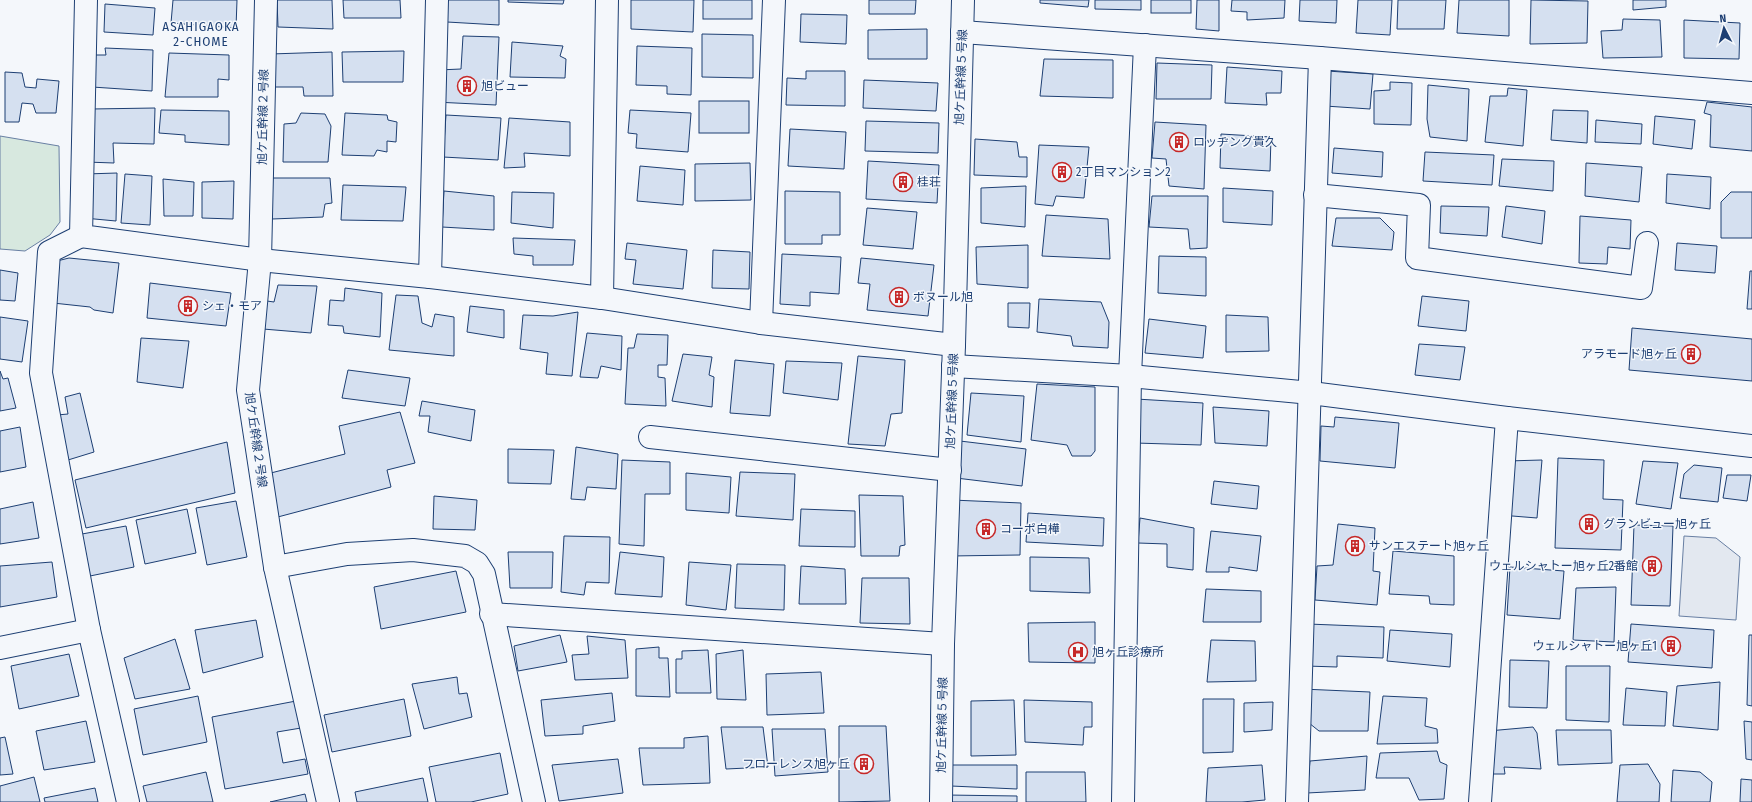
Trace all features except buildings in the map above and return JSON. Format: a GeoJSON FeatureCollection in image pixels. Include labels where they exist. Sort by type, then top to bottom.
{"type":"FeatureCollection","features":[{"type":"Feature","properties":{"kind":"street"},"geometry":{"type":"LineString","coordinates":[[81,236],[86,0]]}},
{"type":"Feature","properties":{"kind":"street","name":"旭ケ丘幹線２号線"},"geometry":{"type":"LineString","coordinates":[[266,0],[260,260],[248,390],[275,568],[328,802]]}},
{"type":"Feature","properties":{"kind":"street"},"geometry":{"type":"LineString","coordinates":[[430,277],[436,0]]}},
{"type":"Feature","properties":{"kind":"street"},"geometry":{"type":"LineString","coordinates":[[602,298],[607,0]]}},
{"type":"Feature","properties":{"kind":"street"},"geometry":{"type":"LineString","coordinates":[[761,323],[774,0]]}},
{"type":"Feature","properties":{"kind":"street","name":"旭ケ丘幹線５号線"},"geometry":{"type":"LineString","coordinates":[[941,802],[943,644],[954,345],[963,0]]}},
{"type":"Feature","properties":{"kind":"street"},"geometry":{"type":"LineString","coordinates":[[962,32],[1320,58],[1752,93]]}},
{"type":"Feature","properties":{"kind":"street"},"geometry":{"type":"LineString","coordinates":[[1123,802],[1130,376],[1145,45]]}},
{"type":"Feature","properties":{"kind":"street"},"geometry":{"type":"LineString","coordinates":[[1297,802],[1311,393],[1315,195],[1320,58]]}},
{"type":"Feature","properties":{"kind":"street"},"geometry":{"type":"LineString","coordinates":[[1315,195],[1419,204],[1417,258],[1642,288],[1647,243]]}},
{"type":"Feature","properties":{"kind":"street"},"geometry":{"type":"LineString","coordinates":[[128,802],[90,630],[41,373],[49,252],[81,236],[260,260],[430,277],[602,298],[761,323],[954,345]]}},
{"type":"Feature","properties":{"kind":"street"},"geometry":{"type":"LineString","coordinates":[[953,366],[1130,376],[1311,393],[1507,418],[1752,446]]}},
{"type":"Feature","properties":{"kind":"street"},"geometry":{"type":"LineString","coordinates":[[1480,802],[1507,418]]}},
{"type":"Feature","properties":{"kind":"street"},"geometry":{"type":"LineString","coordinates":[[650,437],[950,470]]}},
{"type":"Feature","properties":{"kind":"street"},"geometry":{"type":"LineString","coordinates":[[275,568],[347,554],[413,550],[465,556],[477,563],[484,574],[491,614],[534,802]]}},
{"type":"Feature","properties":{"kind":"street"},"geometry":{"type":"LineString","coordinates":[[491,614],[943,644]]}},
{"type":"Feature","properties":{"kind":"street"},"geometry":{"type":"LineString","coordinates":[[0,648],[90,630]]}},
{"type":"Feature","properties":{"kind":"shaded area"},"geometry":{"type":"Polygon","coordinates":[[[0,136],[59,146],[60,222],[50,235],[25,251],[0,249],[0,136]]]}},
{"type":"Feature","properties":{"kind":"shaded area"},"geometry":{"type":"Polygon","coordinates":[[[1684,536],[1716,538],[1740,557],[1736,620],[1679,616],[1684,536]]]}},
{"type":"Feature","properties":{"kind":"place","name":"旭ビュー"},"geometry":{"type":"Point","coordinates":[467,86]}},
{"type":"Feature","properties":{"kind":"place","name":"ロッヂング貴久"},"geometry":{"type":"Point","coordinates":[1179,142]}},
{"type":"Feature","properties":{"kind":"place","name":"2丁目マンション2"},"geometry":{"type":"Point","coordinates":[1062,172]}},
{"type":"Feature","properties":{"kind":"place","name":"桂荘"},"geometry":{"type":"Point","coordinates":[903,182]}},
{"type":"Feature","properties":{"kind":"place","name":"ボヌール旭"},"geometry":{"type":"Point","coordinates":[899,297]}},
{"type":"Feature","properties":{"kind":"place","name":"シェ・モア"},"geometry":{"type":"Point","coordinates":[188,306]}},
{"type":"Feature","properties":{"kind":"place","name":"アラモード旭ヶ丘"},"geometry":{"type":"Point","coordinates":[1691,354]}},
{"type":"Feature","properties":{"kind":"place","name":"グランビュー旭ヶ丘"},"geometry":{"type":"Point","coordinates":[1589,524]}},
{"type":"Feature","properties":{"kind":"place","name":"コーポ白樺"},"geometry":{"type":"Point","coordinates":[986,529]}},
{"type":"Feature","properties":{"kind":"place","name":"サンエステート旭ヶ丘"},"geometry":{"type":"Point","coordinates":[1355,546]}},
{"type":"Feature","properties":{"kind":"place","name":"ウェルシャトー旭ヶ丘2番館"},"geometry":{"type":"Point","coordinates":[1652,566]}},
{"type":"Feature","properties":{"kind":"place","name":"ウェルシャトー旭ヶ丘1"},"geometry":{"type":"Point","coordinates":[1671,646]}},
{"type":"Feature","properties":{"kind":"place","name":"旭ヶ丘診療所"},"geometry":{"type":"Point","coordinates":[1078,652]}},
{"type":"Feature","properties":{"kind":"place","name":"フローレンス旭ヶ丘"},"geometry":{"type":"Point","coordinates":[864,764]}},
{"type":"Feature","properties":{"kind":"district","name":"ASAHIGAOKA 2-CHOME"},"geometry":{"type":"Point","coordinates":[201,34]}}]}
